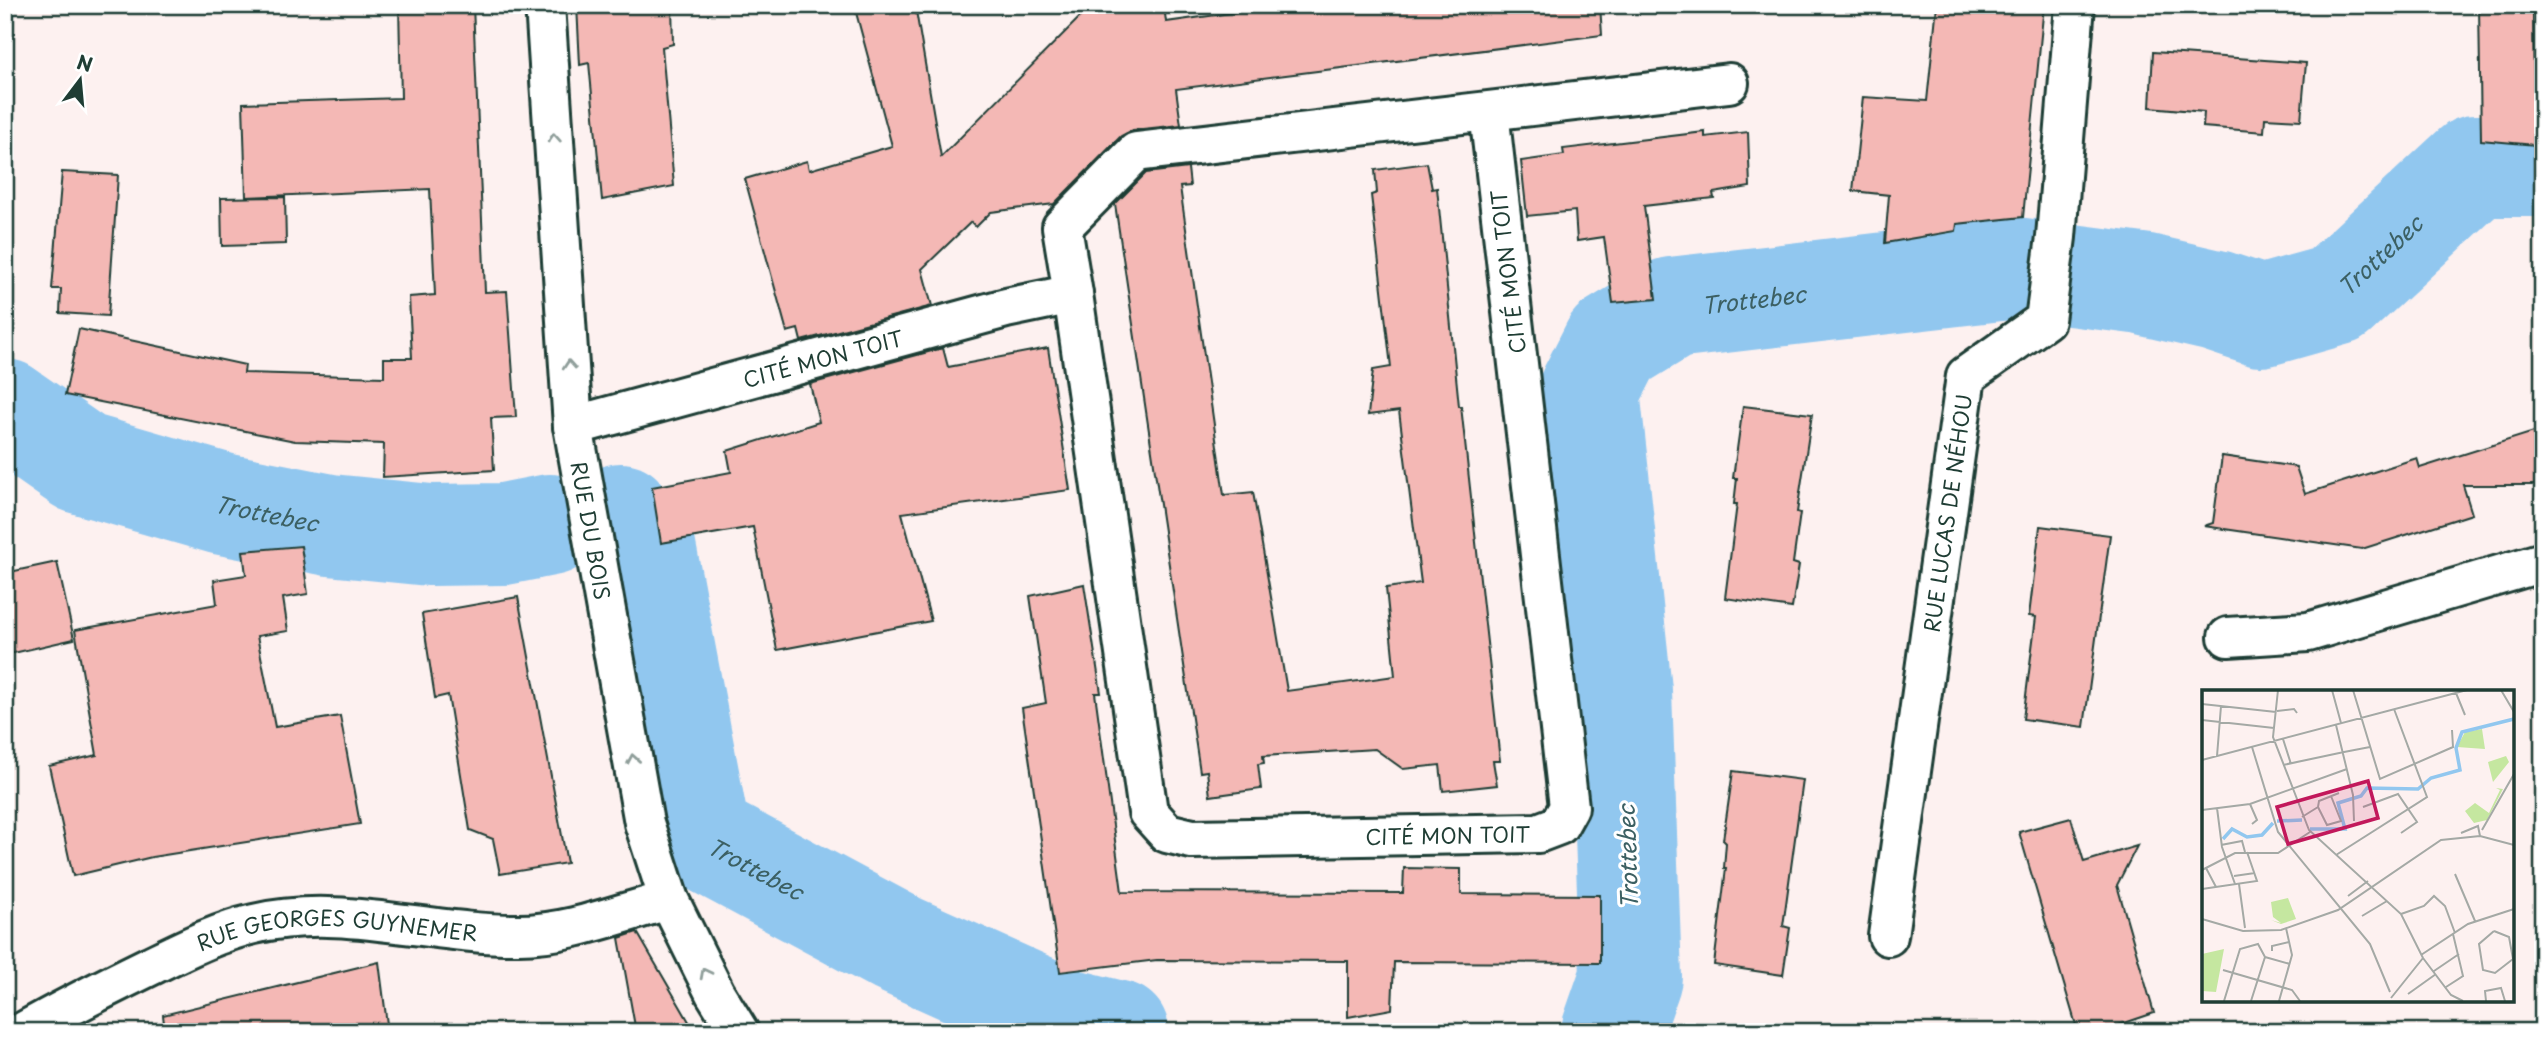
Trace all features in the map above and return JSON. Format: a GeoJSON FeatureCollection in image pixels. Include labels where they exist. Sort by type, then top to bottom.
{"type":"FeatureCollection","features":[{"type":"Feature","properties":{"kind":"street","name":"RUE DU BOIS"},"geometry":{"type":"LineString","coordinates":[[545,5],[573,426],[644,823],[669,900],[715,993],[739,1032]]}},
{"type":"Feature","properties":{"kind":"street","name":"RUE LUCAS DE NÉHOU"},"geometry":{"type":"LineString","coordinates":[[1888,936],[1966,376],[2045,320],[2056,237],[2075,5]]}},
{"type":"Feature","properties":{"kind":"street","name":"CITÉ MON TOIT"},"geometry":{"type":"LineString","coordinates":[[1489,112],[1569,807],[1559,825],[1538,833],[1192,839],[1167,833],[1148,812],[1062,227],[1136,152],[1729,83]]}},
{"type":"Feature","properties":{"kind":"street","name":"CITÉ MON TOIT"},"geometry":{"type":"LineString","coordinates":[[573,426],[1006,308],[1073,294]]}},
{"type":"Feature","properties":{"kind":"street"},"geometry":{"type":"LineString","coordinates":[[2228,637],[2308,632],[2543,562]]}},
{"type":"Feature","properties":{"kind":"street","name":"RUE GEORGES GUYNEMER"},"geometry":{"type":"LineString","coordinates":[[23,1032],[66,1007],[197,943],[254,923],[312,917],[393,920],[480,932],[520,934],[562,930],[669,900]]}},
{"type":"Feature","properties":{"kind":"building"},"geometry":{"type":"Polygon","coordinates":[[[399,5],[473,5],[485,292],[507,291],[516,417],[491,418],[494,470],[383,477],[384,444],[295,441],[65,395],[79,329],[245,365],[244,373],[384,377],[384,358],[412,358],[409,297],[435,295],[430,189],[246,197],[243,103],[401,98],[399,5]]]}},
{"type":"Feature","properties":{"kind":"building"},"geometry":{"type":"Polygon","coordinates":[[[577,5],[672,5],[673,44],[662,47],[674,186],[602,200],[589,63],[580,65],[577,5]]]}},
{"type":"Feature","properties":{"kind":"building"},"geometry":{"type":"Polygon","coordinates":[[[854,5],[915,5],[941,157],[1092,5],[1164,5],[1166,22],[1287,5],[1600,5],[1602,35],[1176,89],[1181,125],[1133,130],[1121,136],[1054,204],[991,212],[976,227],[971,222],[922,269],[932,306],[801,341],[798,329],[787,332],[745,179],[807,161],[809,170],[892,146],[854,5]]]}},
{"type":"Feature","properties":{"kind":"building"},"geometry":{"type":"Polygon","coordinates":[[[1937,5],[2044,5],[2023,217],[1957,224],[1956,231],[1885,243],[1889,195],[1853,191],[1863,97],[1927,101],[1937,5]]]}},
{"type":"Feature","properties":{"kind":"building"},"geometry":{"type":"Polygon","coordinates":[[[2479,5],[2533,5],[2535,145],[2481,140],[2479,5]]]}},
{"type":"Feature","properties":{"kind":"building"},"geometry":{"type":"Polygon","coordinates":[[[2153,52],[2306,63],[2301,120],[2265,118],[2264,132],[2203,127],[2204,112],[2150,107],[2153,52]]]}},
{"type":"Feature","properties":{"kind":"building"},"geometry":{"type":"Polygon","coordinates":[[[1705,132],[1705,137],[1748,132],[1750,187],[1713,193],[1714,198],[1644,206],[1656,299],[1613,303],[1604,237],[1577,241],[1575,211],[1527,216],[1521,161],[1564,155],[1563,149],[1705,132]]]}},
{"type":"Feature","properties":{"kind":"building"},"geometry":{"type":"Polygon","coordinates":[[[1427,163],[1432,189],[1437,188],[1500,761],[1493,761],[1497,785],[1443,791],[1440,765],[1403,769],[1375,749],[1263,756],[1264,763],[1258,764],[1261,789],[1210,796],[1207,771],[1200,772],[1115,204],[1146,173],[1188,168],[1190,186],[1180,187],[1224,495],[1253,492],[1287,691],[1395,676],[1386,588],[1421,583],[1399,411],[1368,415],[1373,370],[1391,367],[1371,195],[1377,193],[1375,170],[1427,163]]]}},
{"type":"Feature","properties":{"kind":"building"},"geometry":{"type":"Polygon","coordinates":[[[62,172],[118,175],[108,316],[60,313],[61,289],[52,289],[62,172]]]}},
{"type":"Feature","properties":{"kind":"building"},"geometry":{"type":"Polygon","coordinates":[[[285,197],[286,244],[222,246],[221,198],[285,197]]]}},
{"type":"Feature","properties":{"kind":"building"},"geometry":{"type":"Polygon","coordinates":[[[943,348],[948,367],[1048,348],[1070,490],[902,513],[931,621],[777,650],[753,527],[661,543],[652,487],[731,472],[727,451],[819,422],[810,384],[943,348]]]}},
{"type":"Feature","properties":{"kind":"building"},"geometry":{"type":"Polygon","coordinates":[[[1743,406],[1812,414],[1797,512],[1800,513],[1793,563],[1799,565],[1792,608],[1725,598],[1737,504],[1734,504],[1737,478],[1733,478],[1743,406]]]}},
{"type":"Feature","properties":{"kind":"building"},"geometry":{"type":"Polygon","coordinates":[[[2543,429],[2543,485],[2463,485],[2472,514],[2362,549],[2204,526],[2213,523],[2222,456],[2296,467],[2305,494],[2417,458],[2420,468],[2543,429]]]}},
{"type":"Feature","properties":{"kind":"building"},"geometry":{"type":"Polygon","coordinates":[[[2040,526],[2110,535],[2084,727],[2023,719],[2036,617],[2029,616],[2040,526]]]}},
{"type":"Feature","properties":{"kind":"building"},"geometry":{"type":"Polygon","coordinates":[[[301,546],[308,594],[283,598],[288,631],[257,636],[275,727],[340,716],[360,824],[152,857],[73,876],[49,766],[97,755],[75,630],[217,604],[214,580],[246,575],[243,551],[301,546]]]}},
{"type":"Feature","properties":{"kind":"building"},"geometry":{"type":"Polygon","coordinates":[[[57,562],[74,639],[5,655],[5,573],[57,562]]]}},
{"type":"Feature","properties":{"kind":"building"},"geometry":{"type":"Polygon","coordinates":[[[1084,584],[1101,693],[1095,693],[1122,892],[1403,893],[1404,868],[1461,869],[1461,894],[1600,895],[1600,963],[1394,962],[1392,1009],[1348,1017],[1348,961],[1157,960],[1060,972],[1022,708],[1046,703],[1030,596],[1084,584]]]}},
{"type":"Feature","properties":{"kind":"building"},"geometry":{"type":"Polygon","coordinates":[[[518,597],[567,863],[500,874],[493,839],[470,830],[448,695],[435,698],[422,614],[518,597]]]}},
{"type":"Feature","properties":{"kind":"building"},"geometry":{"type":"Polygon","coordinates":[[[1733,771],[1803,780],[1783,926],[1790,928],[1783,975],[1714,965],[1726,868],[1726,843],[1723,840],[1733,771]]]}},
{"type":"Feature","properties":{"kind":"building"},"geometry":{"type":"Polygon","coordinates":[[[2071,818],[2084,862],[2137,846],[2117,885],[2154,1013],[2098,1032],[2078,1032],[2019,832],[2071,818]]]}},
{"type":"Feature","properties":{"kind":"building"},"geometry":{"type":"Polygon","coordinates":[[[637,932],[695,1032],[636,1032],[619,938],[637,932]]]}},
{"type":"Feature","properties":{"kind":"building"},"geometry":{"type":"Polygon","coordinates":[[[379,962],[388,1032],[165,1032],[163,1015],[379,962]]]}},
{"type":"Feature","properties":{"kind":"waterway","name":"Trottebec"},"geometry":{"type":"LineString","coordinates":[[1612,1032],[1631,977],[1621,691],[1589,391],[1613,344],[1672,308],[2016,268],[2142,284],[2216,301],[2261,316],[2336,295],[2475,166],[2543,166]]}},
{"type":"Feature","properties":{"kind":"waterway","name":"Trottebec"},"geometry":{"type":"LineString","coordinates":[[5,410],[81,463],[223,504],[330,525],[430,535],[504,534],[550,525]]}},
{"type":"Feature","properties":{"kind":"waterway","name":"Trottebec"},"geometry":{"type":"LineString","coordinates":[[621,514],[644,542],[700,838],[898,944],[1063,1018],[1118,1032]]}}]}
